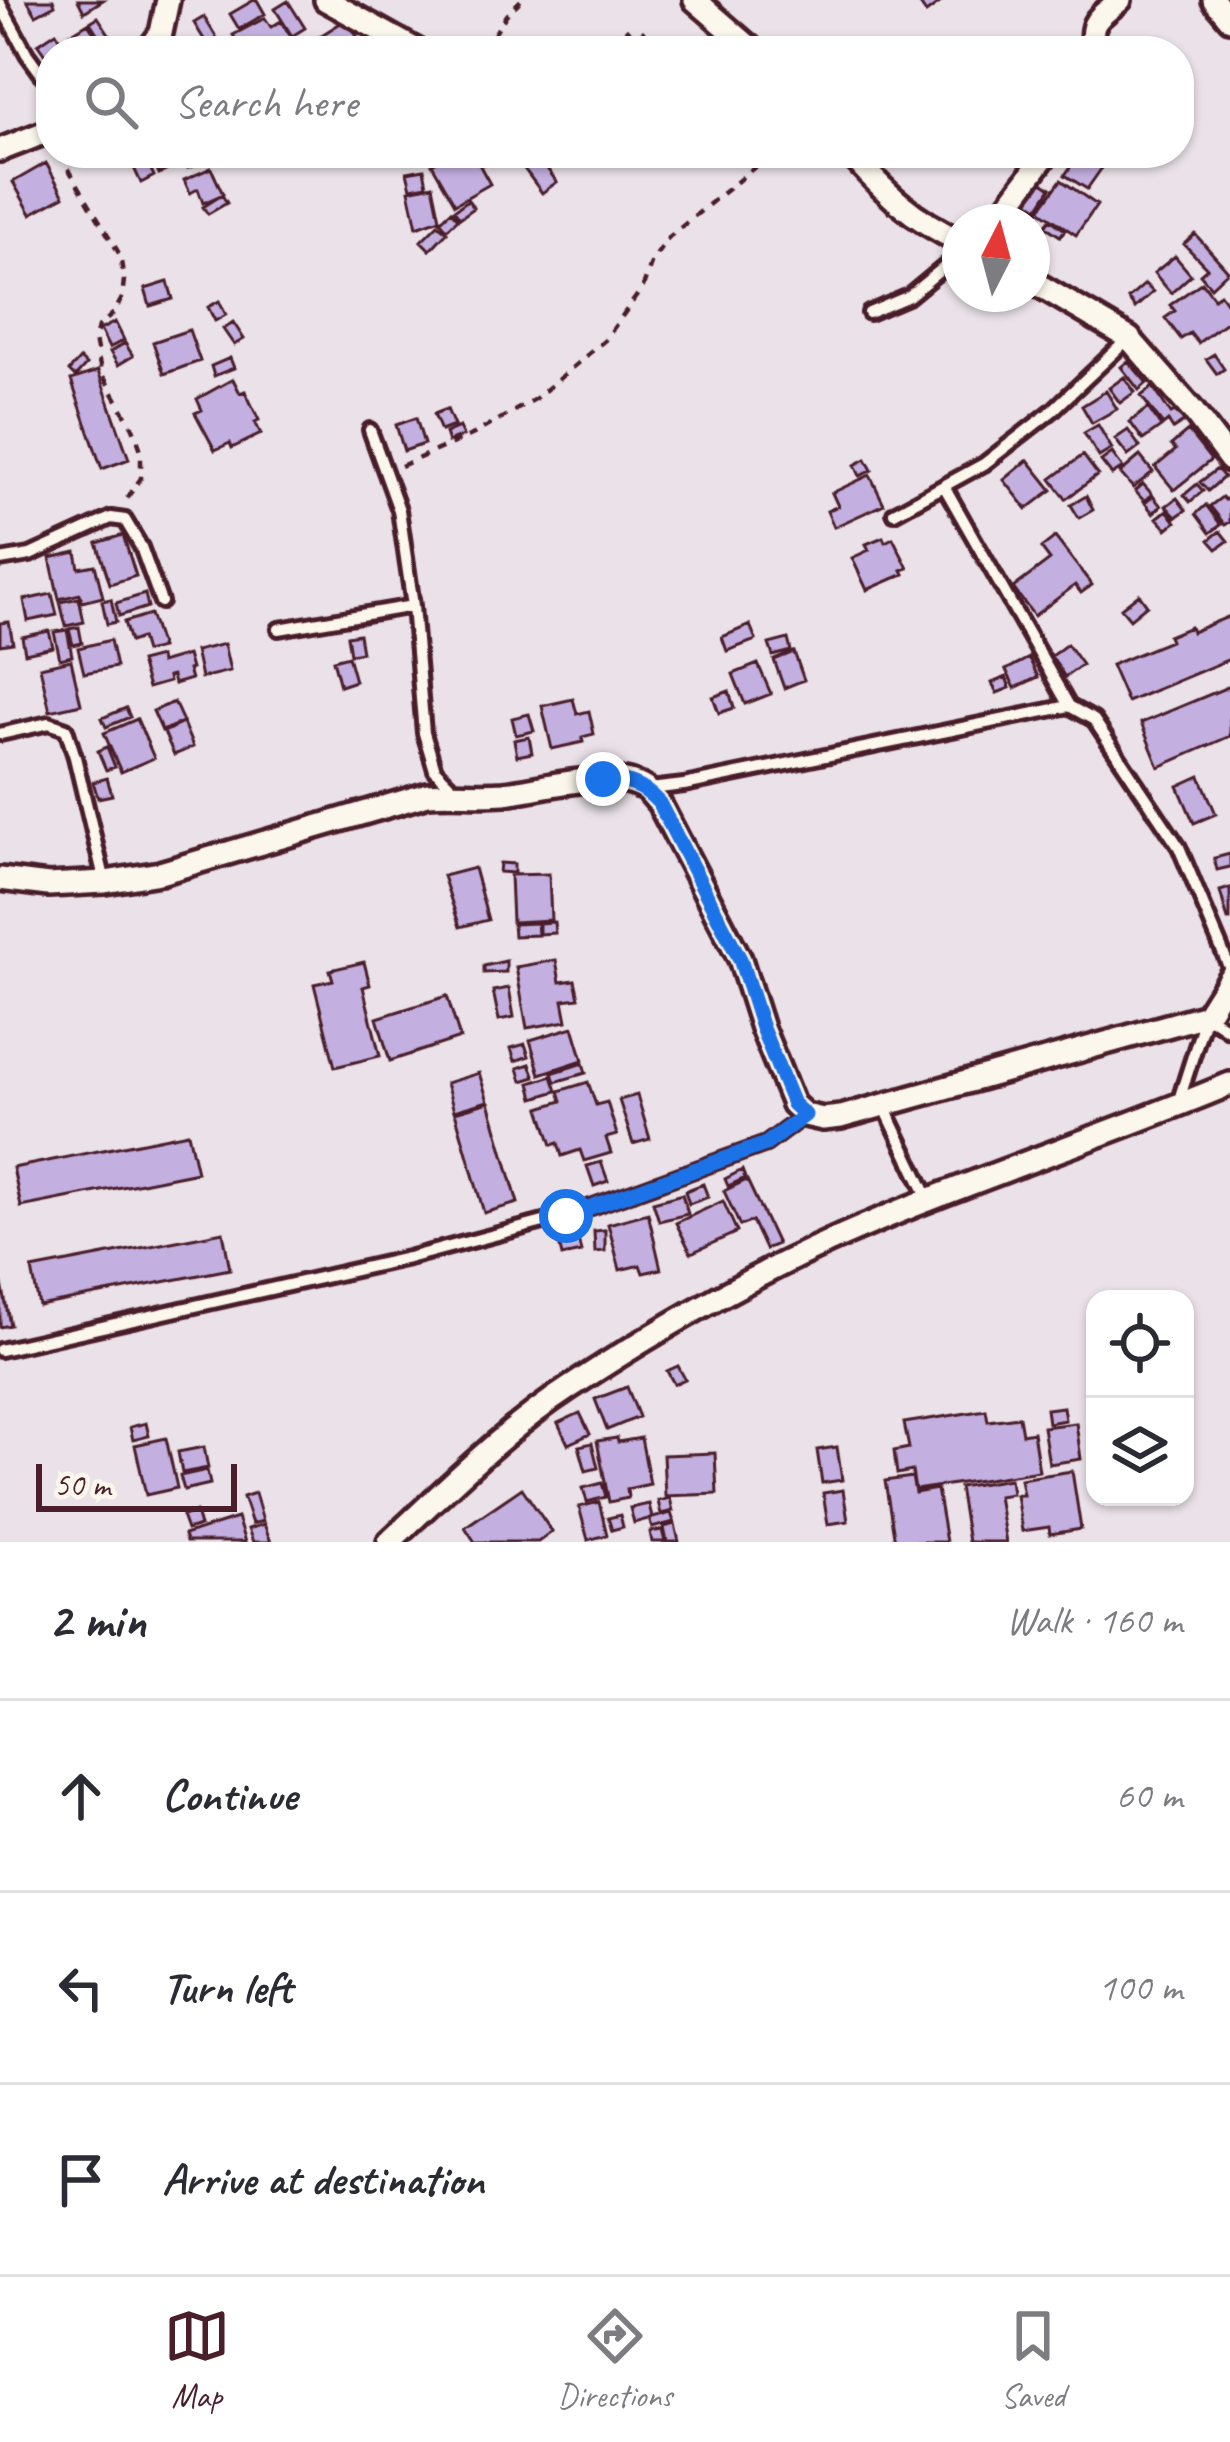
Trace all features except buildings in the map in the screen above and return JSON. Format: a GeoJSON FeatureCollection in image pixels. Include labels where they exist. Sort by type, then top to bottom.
{"type":"FeatureCollection","features":[{"type":"Feature","properties":{"kind":"street"},"geometry":{"type":"LineString","coordinates":[[159,36],[168,0]]}},
{"type":"Feature","properties":{"kind":"street"},"geometry":{"type":"LineString","coordinates":[[326,0],[391,36]]}},
{"type":"Feature","properties":{"kind":"street"},"geometry":{"type":"LineString","coordinates":[[695,0],[737,36]]}},
{"type":"Feature","properties":{"kind":"street"},"geometry":{"type":"LineString","coordinates":[[1091,36],[1097,20],[1120,0]]}},
{"type":"Feature","properties":{"kind":"street"},"geometry":{"type":"LineString","coordinates":[[1214,0],[1230,19]]}},
{"type":"Feature","properties":{"kind":"street"},"geometry":{"type":"LineString","coordinates":[[0,150],[36,136]]}},
{"type":"Feature","properties":{"kind":"street"},"geometry":{"type":"LineString","coordinates":[[863,168],[886,194],[942,233]]}},
{"type":"Feature","properties":{"kind":"street"},"geometry":{"type":"LineString","coordinates":[[1009,204],[1036,168]]}},
{"type":"Feature","properties":{"kind":"street"},"geometry":{"type":"LineString","coordinates":[[1050,291],[1130,338],[1230,460]]}},
{"type":"Feature","properties":{"kind":"street"},"geometry":{"type":"LineString","coordinates":[[0,880],[105,883],[160,873],[428,794],[491,794],[603,779],[625,781],[646,789],[659,803],[740,959],[793,1104],[805,1115],[823,1119],[1206,1015],[1230,973]]}},
{"type":"Feature","properties":{"kind":"street"},"geometry":{"type":"LineString","coordinates":[[389,1542],[504,1436],[566,1390],[681,1318],[783,1263],[929,1200],[1230,1084]]}},
{"type":"Feature","properties":{"kind":"lane"},"geometry":{"type":"LineString","coordinates":[[0,4],[36,66]]}},
{"type":"Feature","properties":{"kind":"lane"},"geometry":{"type":"LineString","coordinates":[[869,313],[909,296],[942,269]]}},
{"type":"Feature","properties":{"kind":"lane"},"geometry":{"type":"LineString","coordinates":[[894,513],[984,464],[1052,411],[1130,338]]}},
{"type":"Feature","properties":{"kind":"lane"},"geometry":{"type":"LineString","coordinates":[[370,430],[398,510],[413,606],[424,733],[435,770],[456,792]]}},
{"type":"Feature","properties":{"kind":"lane"},"geometry":{"type":"LineString","coordinates":[[944,486],[1069,706],[1094,720],[1179,847],[1230,973]]}},
{"type":"Feature","properties":{"kind":"lane"},"geometry":{"type":"LineString","coordinates":[[0,560],[31,555],[111,518],[125,520],[141,547],[161,602]]}},
{"type":"Feature","properties":{"kind":"lane"},"geometry":{"type":"LineString","coordinates":[[279,628],[413,606]]}},
{"type":"Feature","properties":{"kind":"lane"},"geometry":{"type":"LineString","coordinates":[[646,789],[1069,706]]}},
{"type":"Feature","properties":{"kind":"lane"},"geometry":{"type":"LineString","coordinates":[[0,734],[49,723],[66,729],[105,883]]}},
{"type":"Feature","properties":{"kind":"lane"},"geometry":{"type":"LineString","coordinates":[[1177,1106],[1206,1015],[1230,1031]]}},
{"type":"Feature","properties":{"kind":"lane"},"geometry":{"type":"LineString","coordinates":[[883,1105],[929,1200]]}},
{"type":"Feature","properties":{"kind":"lane"},"geometry":{"type":"LineString","coordinates":[[0,1350],[408,1258],[566,1216],[766,1144],[805,1115]]}},
{"type":"Feature","properties":{"kind":"path"},"geometry":{"type":"LineString","coordinates":[[493,36],[521,0]]}},
{"type":"Feature","properties":{"kind":"path"},"geometry":{"type":"LineString","coordinates":[[68,168],[120,255],[124,280],[114,313],[98,327],[96,352],[108,386],[133,428],[142,466],[141,478],[111,518]]}},
{"type":"Feature","properties":{"kind":"path"},"geometry":{"type":"LineString","coordinates":[[385,474],[474,434],[535,399],[605,340],[643,287],[652,261],[669,237],[754,168]]}},
{"type":"Feature","properties":{"kind":"route"},"geometry":{"type":"LineString","coordinates":[[566,1216],[766,1144],[805,1115],[793,1104],[740,959],[659,803],[646,789],[603,779]]}}]}
